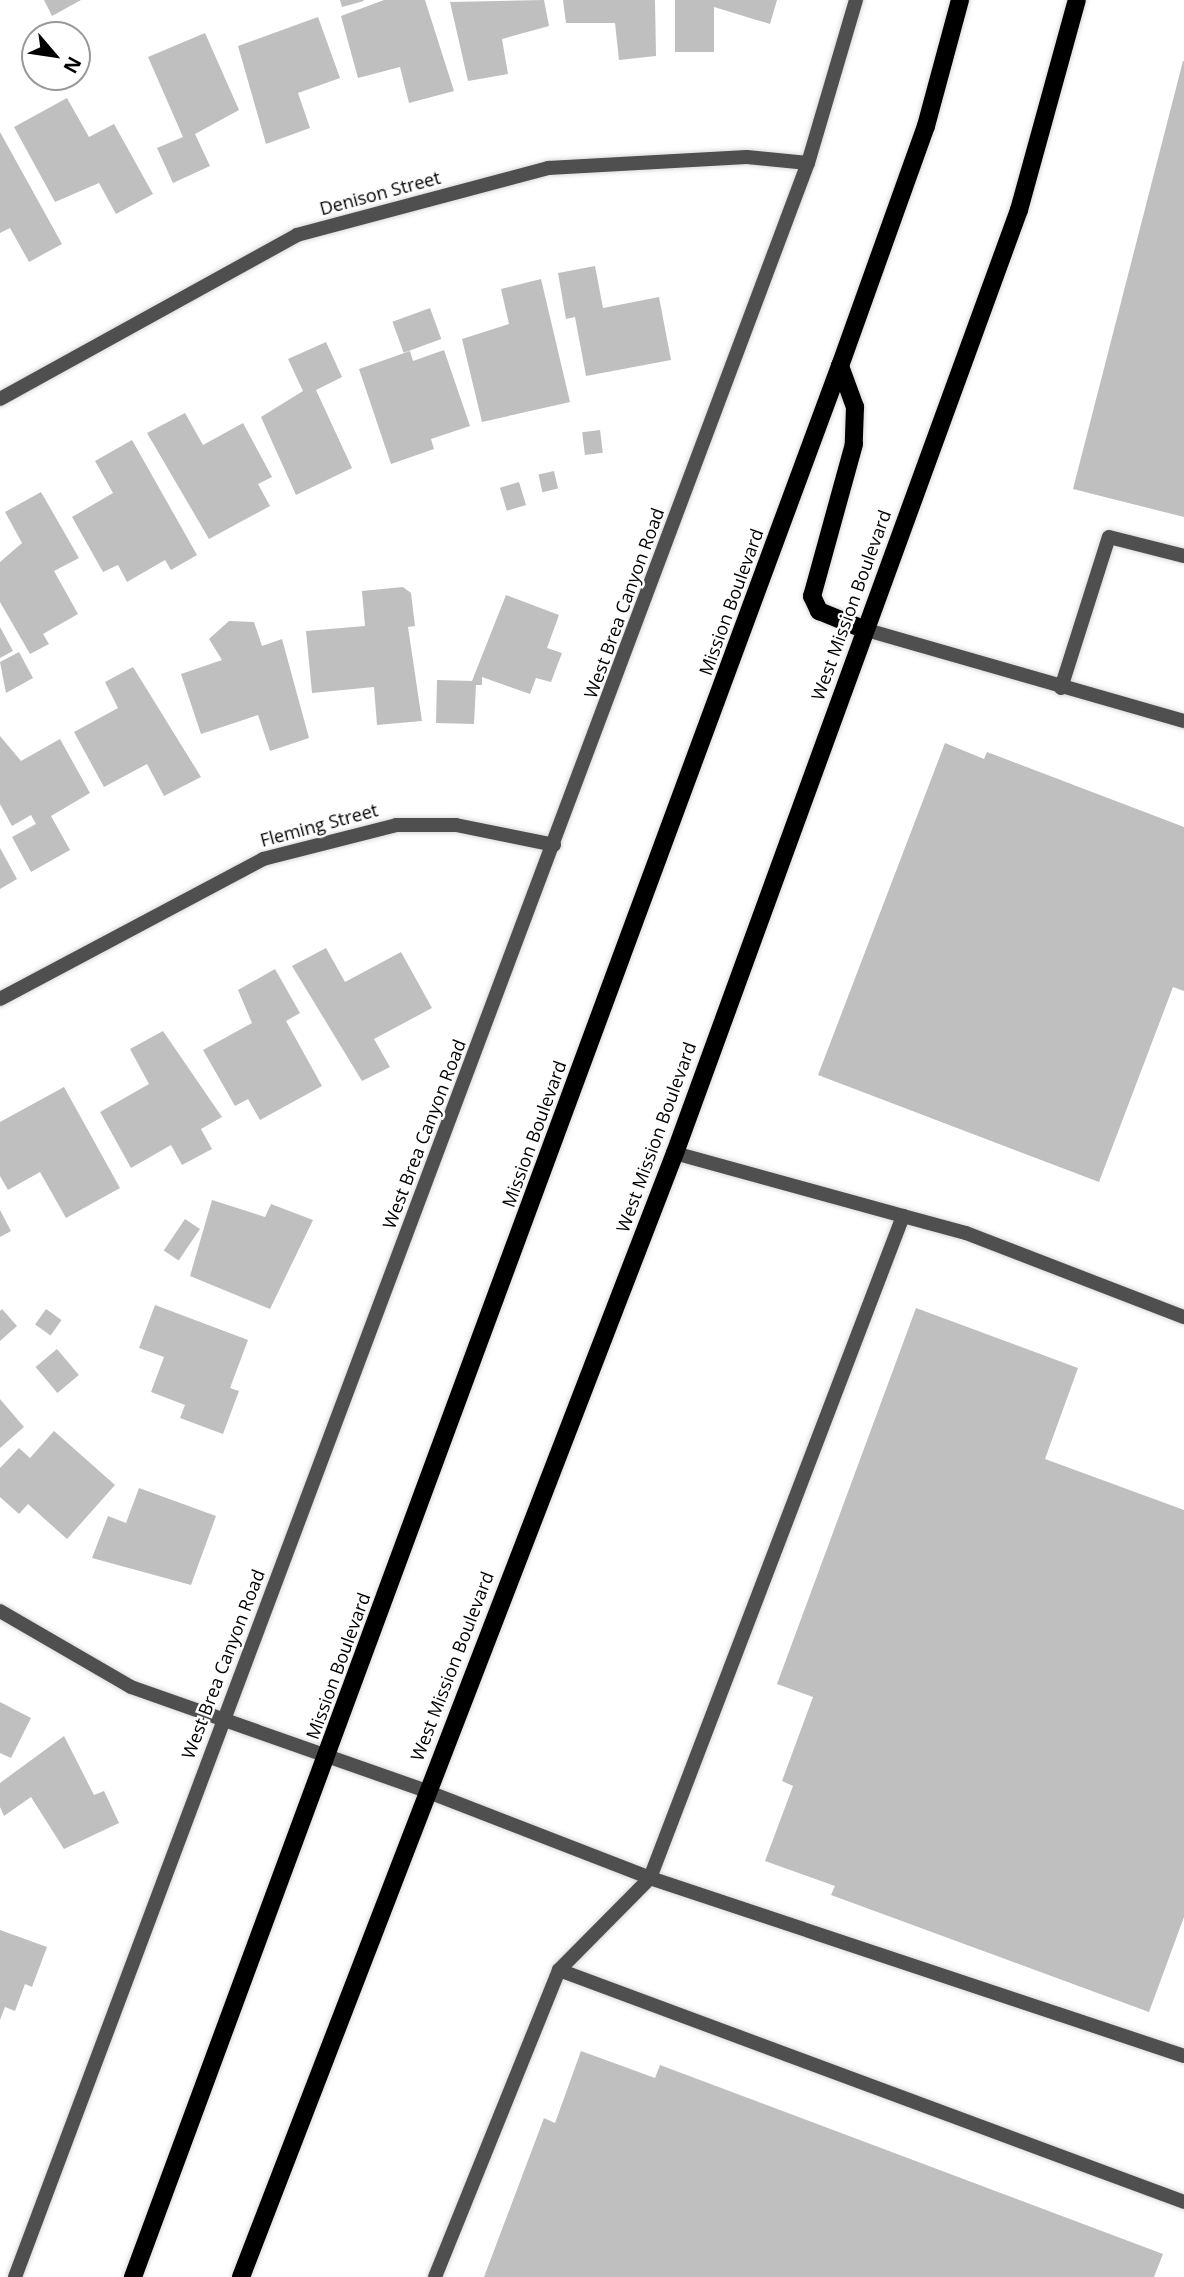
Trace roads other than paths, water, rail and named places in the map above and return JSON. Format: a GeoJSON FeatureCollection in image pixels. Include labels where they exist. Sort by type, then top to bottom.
{"type":"FeatureCollection","features":[{"type":"Feature","properties":{"kind":"main road","name":"Mission Boulevard"},"geometry":{"type":"LineString","coordinates":[[133,2277],[840,366],[926,126],[960,0]]}},
{"type":"Feature","properties":{"kind":"main road","name":"West Mission Boulevard"},"geometry":{"type":"LineString","coordinates":[[241,2277],[674,1153],[863,629],[1019,210],[1077,0]]}},
{"type":"Feature","properties":{"kind":"main road"},"geometry":{"type":"LineString","coordinates":[[840,366],[855,407],[854,444],[812,596],[827,616],[863,629]]}},
{"type":"Feature","properties":{"kind":"street","name":"West Brea Canyon Road"},"geometry":{"type":"LineString","coordinates":[[15,2277],[221,1721],[554,845],[808,163],[856,0]]}},
{"type":"Feature","properties":{"kind":"street","name":"Denison Street"},"geometry":{"type":"LineString","coordinates":[[0,399],[297,235],[548,168],[747,157],[808,163]]}},
{"type":"Feature","properties":{"kind":"street"},"geometry":{"type":"LineString","coordinates":[[1062,688],[1109,537],[1184,556]]}},
{"type":"Feature","properties":{"kind":"street"},"geometry":{"type":"LineString","coordinates":[[863,629],[1184,721]]}},
{"type":"Feature","properties":{"kind":"street","name":"Fleming Street"},"geometry":{"type":"LineString","coordinates":[[0,999],[263,859],[396,825],[456,825],[554,845]]}},
{"type":"Feature","properties":{"kind":"street"},"geometry":{"type":"LineString","coordinates":[[674,1153],[966,1233],[1184,1317]]}},
{"type":"Feature","properties":{"kind":"street"},"geometry":{"type":"LineString","coordinates":[[435,2277],[559,1970],[650,1878],[903,1216]]}},
{"type":"Feature","properties":{"kind":"street"},"geometry":{"type":"LineString","coordinates":[[0,1612],[131,1687],[221,1721],[426,1791],[650,1878],[1184,2056]]}},
{"type":"Feature","properties":{"kind":"street"},"geometry":{"type":"LineString","coordinates":[[559,1970],[1184,2202]]}}]}
